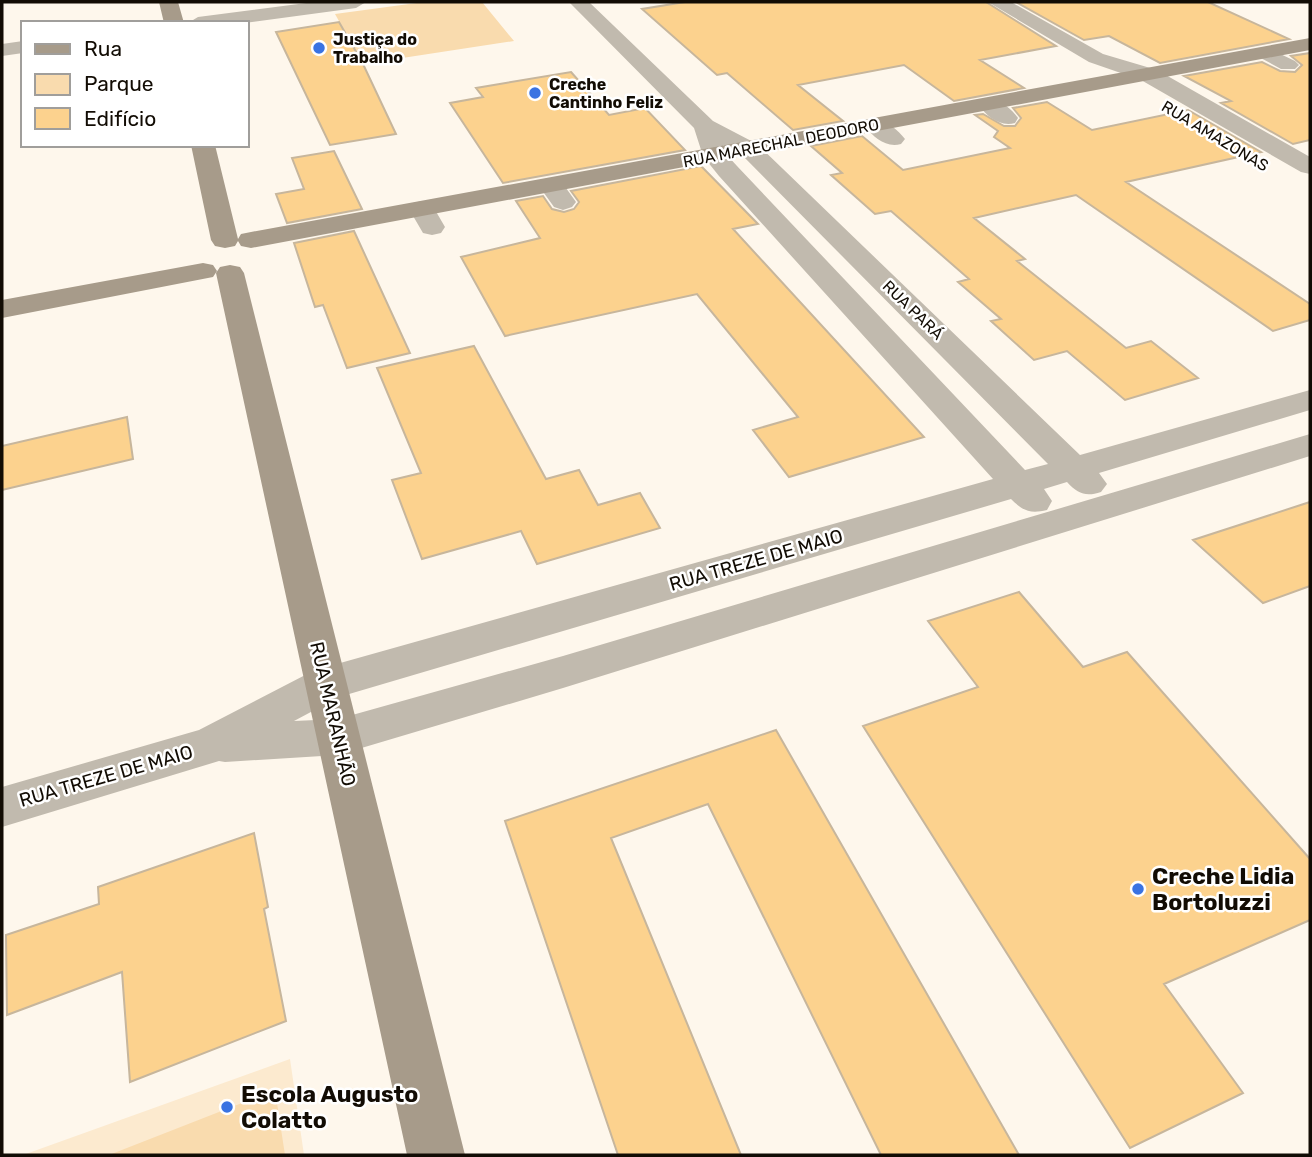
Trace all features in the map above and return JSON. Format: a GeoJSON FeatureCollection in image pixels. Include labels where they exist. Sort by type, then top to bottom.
{"type":"FeatureCollection","features":[{"type":"Feature","properties":{"kind":"street"},"geometry":{"type":"LineString","coordinates":[[169,2],[174,21]]}},
{"type":"Feature","properties":{"kind":"street"},"geometry":{"type":"LineString","coordinates":[[213,21],[356,2]]}},
{"type":"Feature","properties":{"kind":"street","name":"RUA PARÁ"},"geometry":{"type":"LineString","coordinates":[[578,2],[739,160],[857,254],[1111,506]]}},
{"type":"Feature","properties":{"kind":"street"},"geometry":{"type":"LineString","coordinates":[[998,2],[1145,83]]}},
{"type":"Feature","properties":{"kind":"street","name":"RUA MARECHAL DEODORO"},"geometry":{"type":"LineString","coordinates":[[1145,83],[1310,44]]}},
{"type":"Feature","properties":{"kind":"street"},"geometry":{"type":"LineString","coordinates":[[2,50],[21,47]]}},
{"type":"Feature","properties":{"kind":"street"},"geometry":{"type":"LineString","coordinates":[[1266,53],[1299,62]]}},
{"type":"Feature","properties":{"kind":"street","name":"RUA MARECHAL DEODORO"},"geometry":{"type":"LineString","coordinates":[[2,288],[228,255],[1145,83],[1299,62]]}},
{"type":"Feature","properties":{"kind":"street","name":"RUA AMAZONAS"},"geometry":{"type":"LineString","coordinates":[[1145,83],[1300,162]]}},
{"type":"Feature","properties":{"kind":"street","name":"RUA AMAZONAS"},"geometry":{"type":"LineString","coordinates":[[1145,83],[1259,162],[1310,192]]}},
{"type":"Feature","properties":{"kind":"street","name":"RUA PARÁ"},"geometry":{"type":"LineString","coordinates":[[705,126],[739,160],[816,265],[1055,523]]}},
{"type":"Feature","properties":{"kind":"street","name":"RUA MARANHÃO"},"geometry":{"type":"LineString","coordinates":[[203,147],[436,1155]]}},
{"type":"Feature","properties":{"kind":"street"},"geometry":{"type":"LineString","coordinates":[[1259,162],[1300,162]]}},
{"type":"Feature","properties":{"kind":"street"},"geometry":{"type":"LineString","coordinates":[[816,265],[857,254]]}},
{"type":"Feature","properties":{"kind":"street","name":"RUA MARECHAL DEODORO"},"geometry":{"type":"LineString","coordinates":[[2,309],[228,255]]}},
{"type":"Feature","properties":{"kind":"street"},"geometry":{"type":"LineString","coordinates":[[889,343],[936,333]]}},
{"type":"Feature","properties":{"kind":"street","name":"RUA TREZE DE MAIO"},"geometry":{"type":"LineString","coordinates":[[2,807],[211,745],[326,684],[1310,400]]}},
{"type":"Feature","properties":{"kind":"street"},"geometry":{"type":"LineString","coordinates":[[1248,418],[1300,448]]}},
{"type":"Feature","properties":{"kind":"street","name":"RUA TREZE DE MAIO"},"geometry":{"type":"LineString","coordinates":[[211,745],[338,737],[1300,448]]}},
{"type":"Feature","properties":{"kind":"street"},"geometry":{"type":"LineString","coordinates":[[749,561],[779,606]]}},
{"type":"Feature","properties":{"kind":"shaded area","name":"Escola Augusto Colatto"},"geometry":{"type":"Polygon","coordinates":[[[290,1059],[304,1155],[23,1155],[290,1059]]]}},
{"type":"Feature","properties":{"kind":"green space"},"geometry":{"type":"Polygon","coordinates":[[[424,2],[482,2],[514,41],[363,64],[335,14],[424,2]]]}},
{"type":"Feature","properties":{"kind":"green space"},"geometry":{"type":"Polygon","coordinates":[[[275,1090],[285,1155],[109,1155],[275,1090]]]}},
{"type":"Feature","properties":{"kind":"building"},"geometry":{"type":"Polygon","coordinates":[[[685,2],[986,2],[1056,46],[980,60],[1024,88],[954,101],[904,65],[798,85],[843,121],[793,130],[727,73],[717,75],[642,9],[685,2]]]}},
{"type":"Feature","properties":{"kind":"building"},"geometry":{"type":"Polygon","coordinates":[[[1016,2],[1208,2],[1289,39],[1160,63],[1109,36],[1084,40],[1016,2]]]}},
{"type":"Feature","properties":{"kind":"building"},"geometry":{"type":"Polygon","coordinates":[[[339,22],[363,64],[396,134],[330,145],[276,32],[339,22]]]}},
{"type":"Feature","properties":{"kind":"building"},"geometry":{"type":"Polygon","coordinates":[[[1310,53],[1310,140],[1293,144],[1221,103],[1231,101],[1184,76],[1262,62],[1280,71],[1295,72],[1302,65],[1291,56],[1310,53]]]}},
{"type":"Feature","properties":{"kind":"building"},"geometry":{"type":"Polygon","coordinates":[[[571,72],[609,115],[645,108],[685,150],[503,183],[450,103],[483,97],[476,88],[571,72]]]}},
{"type":"Feature","properties":{"kind":"building"},"geometry":{"type":"Polygon","coordinates":[[[1047,102],[1092,130],[1188,110],[1261,152],[1126,182],[1310,304],[1310,320],[1273,331],[1076,195],[974,218],[1025,259],[1017,261],[1126,348],[1151,341],[1198,378],[1125,400],[1067,351],[1034,360],[991,321],[1001,319],[958,282],[969,279],[891,211],[875,214],[831,175],[842,173],[811,146],[862,136],[903,170],[1010,148],[994,137],[998,131],[975,115],[983,114],[1004,126],[1015,126],[1021,118],[1013,108],[1047,102]]]}},
{"type":"Feature","properties":{"kind":"building"},"geometry":{"type":"Polygon","coordinates":[[[334,151],[362,209],[287,223],[276,194],[304,189],[292,158],[334,151]]]}},
{"type":"Feature","properties":{"kind":"building"},"geometry":{"type":"Polygon","coordinates":[[[701,166],[758,224],[733,229],[924,437],[789,477],[753,430],[798,417],[697,294],[505,336],[461,257],[540,238],[516,201],[543,196],[552,209],[564,212],[574,209],[579,202],[571,191],[701,166]]]}},
{"type":"Feature","properties":{"kind":"building"},"geometry":{"type":"Polygon","coordinates":[[[354,231],[410,353],[347,368],[323,305],[315,307],[294,243],[354,231]]]}},
{"type":"Feature","properties":{"kind":"building"},"geometry":{"type":"Polygon","coordinates":[[[474,346],[546,479],[579,470],[598,505],[640,493],[660,528],[537,564],[521,531],[422,559],[392,480],[421,473],[377,368],[474,346]]]}},
{"type":"Feature","properties":{"kind":"building"},"geometry":{"type":"Polygon","coordinates":[[[127,417],[133,459],[2,490],[2,446],[127,417]]]}},
{"type":"Feature","properties":{"kind":"building"},"geometry":{"type":"Polygon","coordinates":[[[1310,502],[1310,586],[1263,603],[1193,540],[1310,502]]]}},
{"type":"Feature","properties":{"kind":"building","name":"Creche Lidia Bortoluzzi"},"geometry":{"type":"Polygon","coordinates":[[[1019,592],[1083,667],[1127,652],[1310,859],[1310,920],[1164,984],[1243,1093],[1130,1148],[863,726],[978,687],[928,621],[1019,592]]]}},
{"type":"Feature","properties":{"kind":"building"},"geometry":{"type":"Polygon","coordinates":[[[776,730],[1019,1155],[881,1155],[708,804],[611,838],[741,1155],[618,1155],[505,821],[776,730]]]}},
{"type":"Feature","properties":{"kind":"building"},"geometry":{"type":"Polygon","coordinates":[[[254,833],[268,907],[264,909],[286,1021],[130,1082],[122,972],[7,1015],[6,935],[99,904],[98,887],[254,833]]]}},
{"type":"Feature","properties":{"kind":"place","name":"Justiça do Trabalho"},"geometry":{"type":"Point","coordinates":[319,48]}},
{"type":"Feature","properties":{"kind":"place","name":"Creche Cantinho Feliz"},"geometry":{"type":"Point","coordinates":[535,93]}},
{"type":"Feature","properties":{"kind":"place","name":"Creche Lidia Bortoluzzi"},"geometry":{"type":"Point","coordinates":[1138,889]}},
{"type":"Feature","properties":{"kind":"place","name":"Escola Augusto Colatto"},"geometry":{"type":"Point","coordinates":[227,1107]}}]}
